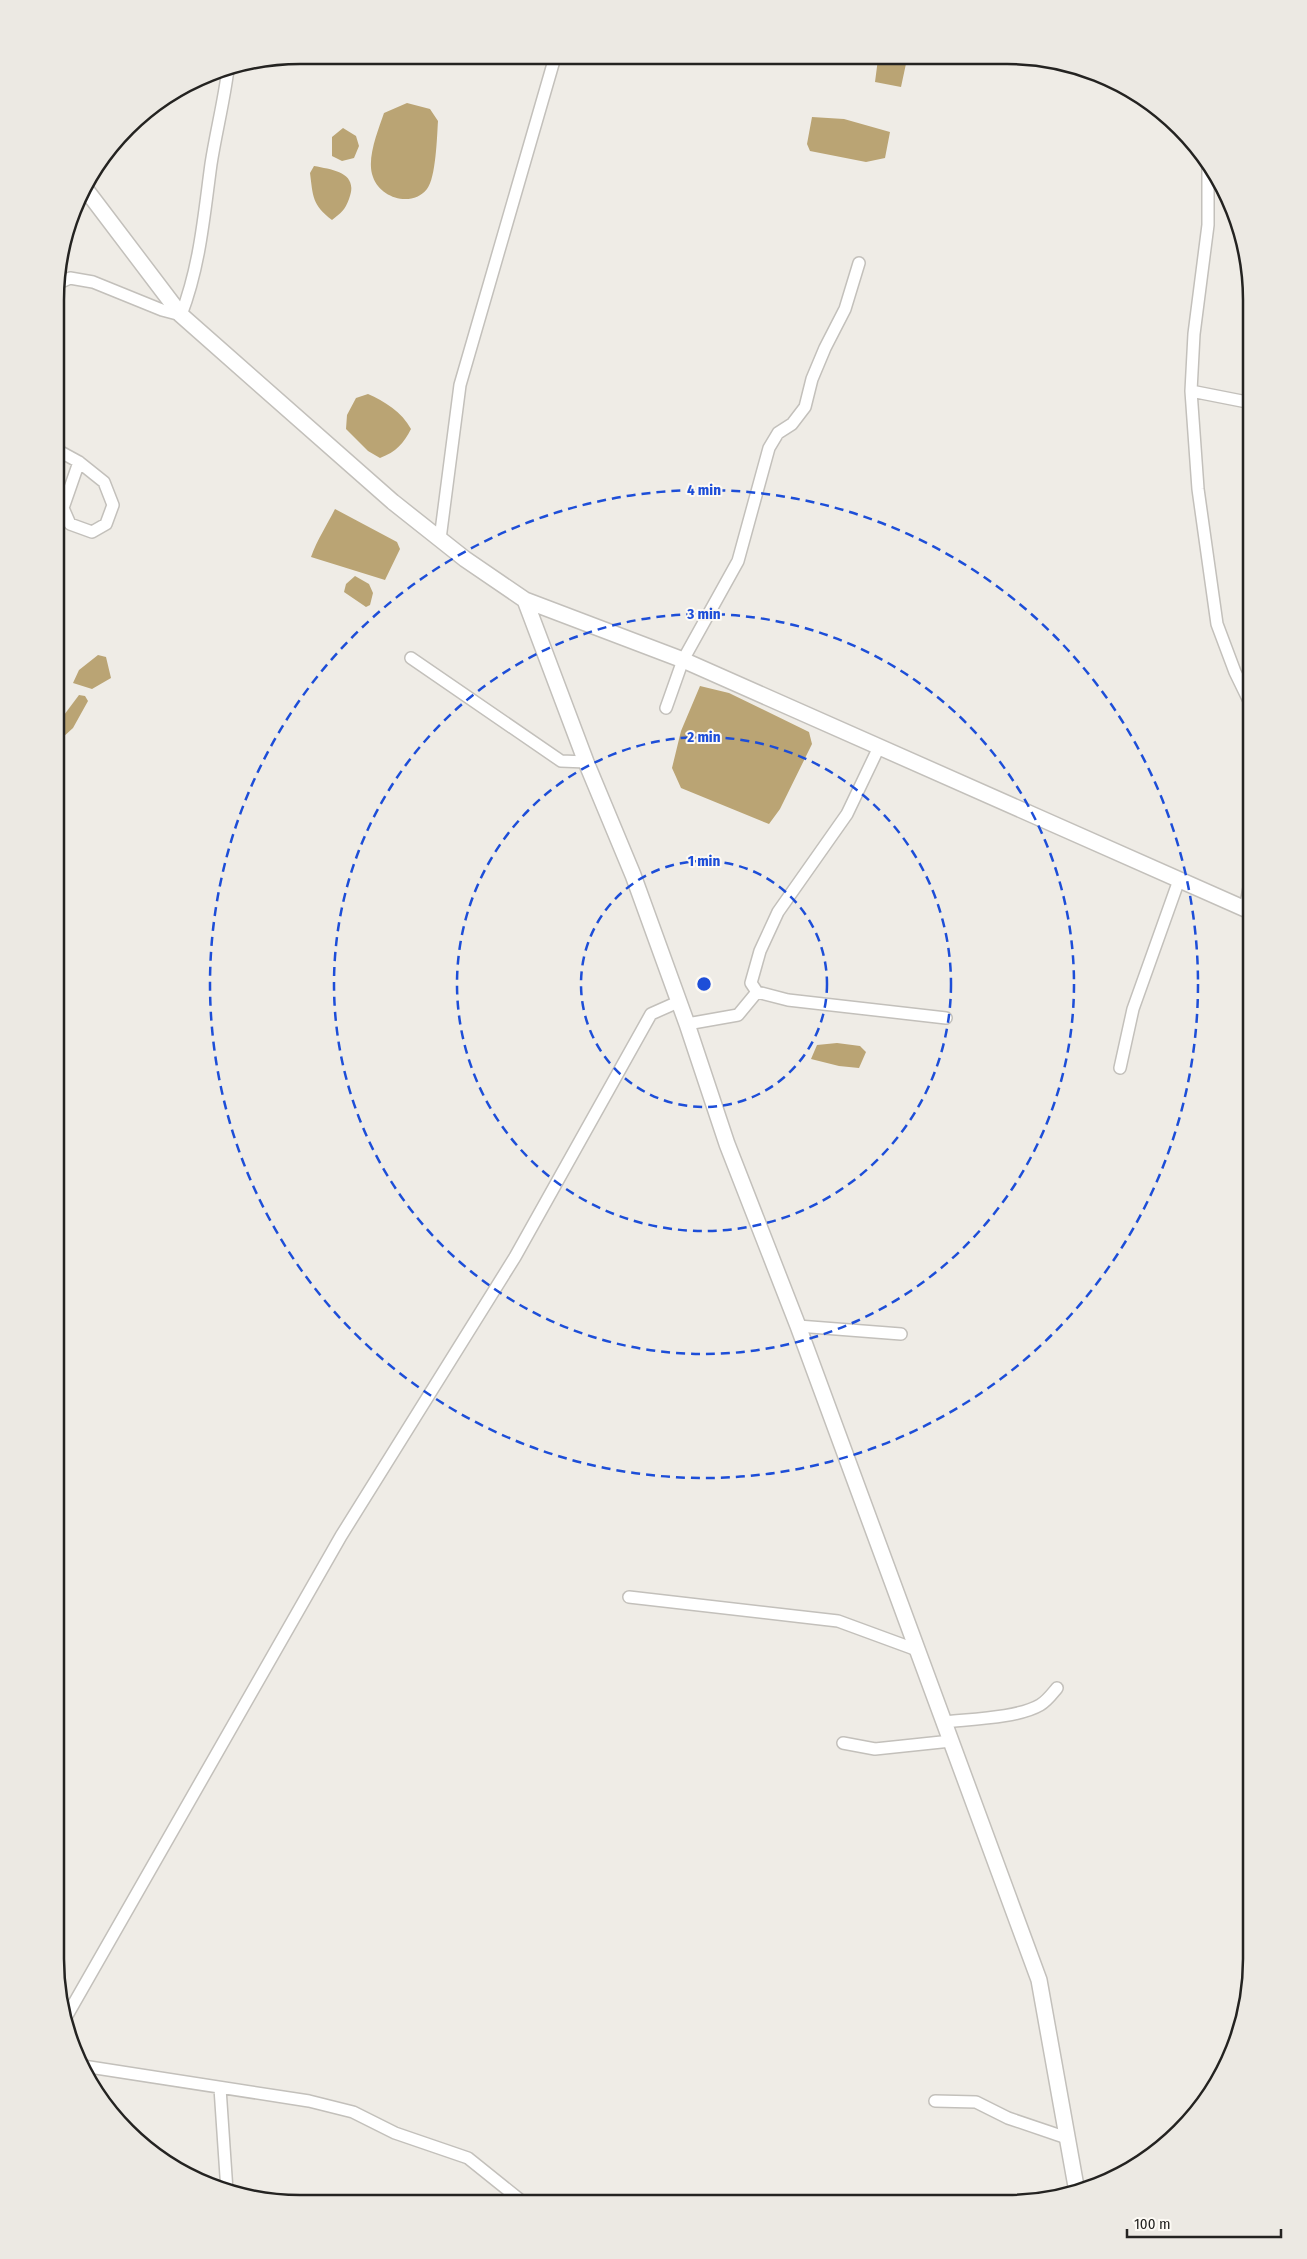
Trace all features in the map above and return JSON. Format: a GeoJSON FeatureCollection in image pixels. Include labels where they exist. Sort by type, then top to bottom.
{"type":"FeatureCollection","features":[{"type":"Feature","properties":{"kind":"main road"},"geometry":{"type":"LineString","coordinates":[[89,193],[182,315],[394,502],[440,539],[524,600],[683,660],[1243,909]]}},
{"type":"Feature","properties":{"kind":"main road"},"geometry":{"type":"LineString","coordinates":[[524,600],[586,762],[633,875],[687,1024],[727,1144],[798,1326],[1039,1980],[1076,2185]]}},
{"type":"Feature","properties":{"kind":"street"},"geometry":{"type":"LineString","coordinates":[[440,539],[460,385],[553,64]]}},
{"type":"Feature","properties":{"kind":"street"},"geometry":{"type":"LineString","coordinates":[[64,281],[70,278],[93,282],[162,310],[182,315],[192,288],[211,162],[227,75]]}},
{"type":"Feature","properties":{"kind":"street"},"geometry":{"type":"LineString","coordinates":[[1208,176],[1208,225],[1194,334],[1191,391],[1198,489],[1216,624],[1243,688]]}},
{"type":"Feature","properties":{"kind":"street"},"geometry":{"type":"LineString","coordinates":[[666,708],[683,660],[738,561],[769,448],[778,433],[792,424],[805,406],[812,379],[825,348],[845,310],[859,263]]}},
{"type":"Feature","properties":{"kind":"street"},"geometry":{"type":"LineString","coordinates":[[1191,391],[1243,401]]}},
{"type":"Feature","properties":{"kind":"street"},"geometry":{"type":"LineString","coordinates":[[64,454],[79,462],[104,482],[113,505],[106,524],[92,532],[70,524],[64,510]]}},
{"type":"Feature","properties":{"kind":"street"},"geometry":{"type":"LineString","coordinates":[[64,505],[79,462]]}},
{"type":"Feature","properties":{"kind":"street"},"geometry":{"type":"LineString","coordinates":[[412,658],[561,761],[586,762]]}},
{"type":"Feature","properties":{"kind":"street"},"geometry":{"type":"LineString","coordinates":[[879,747],[847,814],[778,912],[760,951],[751,983],[757,992],[788,1000],[946,1018]]}},
{"type":"Feature","properties":{"kind":"street"},"geometry":{"type":"LineString","coordinates":[[1120,1068],[1133,1009],[1179,880]]}},
{"type":"Feature","properties":{"kind":"street"},"geometry":{"type":"LineString","coordinates":[[687,1024],[738,1015],[757,992]]}},
{"type":"Feature","properties":{"kind":"street"},"geometry":{"type":"LineString","coordinates":[[70,2011],[341,1536],[515,1257],[651,1014],[678,1002]]}},
{"type":"Feature","properties":{"kind":"street"},"geometry":{"type":"LineString","coordinates":[[798,1326],[901,1334]]}},
{"type":"Feature","properties":{"kind":"street"},"geometry":{"type":"LineString","coordinates":[[629,1597],[838,1621],[917,1650]]}},
{"type":"Feature","properties":{"kind":"street"},"geometry":{"type":"LineString","coordinates":[[944,1722],[1007,1715],[1036,1707],[1043,1703],[1057,1688]]}},
{"type":"Feature","properties":{"kind":"street"},"geometry":{"type":"LineString","coordinates":[[843,1743],[875,1749],[951,1741]]}},
{"type":"Feature","properties":{"kind":"street"},"geometry":{"type":"LineString","coordinates":[[90,2067],[309,2101],[353,2112],[395,2133],[468,2158],[514,2195]]}},
{"type":"Feature","properties":{"kind":"street"},"geometry":{"type":"LineString","coordinates":[[220,2088],[227,2184]]}},
{"type":"Feature","properties":{"kind":"street"},"geometry":{"type":"LineString","coordinates":[[935,2101],[976,2102],[1008,2118],[1067,2138]]}},
{"type":"Feature","properties":{"kind":"shaded area"},"geometry":{"type":"Polygon","coordinates":[[[877,64],[906,64],[901,87],[875,82],[877,64]]]}},
{"type":"Feature","properties":{"kind":"shaded area"},"geometry":{"type":"Polygon","coordinates":[[[407,103],[430,109],[438,121],[436,157],[430,184],[421,195],[405,199],[389,195],[382,190],[373,177],[371,162],[384,113],[407,103]]]}},
{"type":"Feature","properties":{"kind":"shaded area"},"geometry":{"type":"Polygon","coordinates":[[[812,117],[844,119],[890,132],[885,158],[866,162],[810,151],[807,144],[812,117]]]}},
{"type":"Feature","properties":{"kind":"shaded area"},"geometry":{"type":"Polygon","coordinates":[[[343,128],[356,136],[359,146],[354,158],[342,161],[332,156],[332,137],[343,128]]]}},
{"type":"Feature","properties":{"kind":"shaded area"},"geometry":{"type":"Polygon","coordinates":[[[314,166],[337,171],[348,178],[351,183],[346,206],[332,220],[325,215],[315,200],[310,173],[314,166]]]}},
{"type":"Feature","properties":{"kind":"shaded area"},"geometry":{"type":"Polygon","coordinates":[[[368,394],[392,408],[403,417],[411,429],[399,446],[391,453],[380,458],[368,451],[346,429],[347,415],[356,398],[368,394]]]}},
{"type":"Feature","properties":{"kind":"shaded area"},"geometry":{"type":"Polygon","coordinates":[[[335,509],[397,542],[400,549],[385,580],[311,557],[335,509]]]}},
{"type":"Feature","properties":{"kind":"shaded area"},"geometry":{"type":"Polygon","coordinates":[[[355,576],[369,584],[373,593],[370,605],[366,607],[344,592],[346,584],[355,576]]]}},
{"type":"Feature","properties":{"kind":"shaded area"},"geometry":{"type":"Polygon","coordinates":[[[98,655],[106,657],[111,678],[92,689],[73,683],[79,670],[98,655]]]}},
{"type":"Feature","properties":{"kind":"shaded area"},"geometry":{"type":"Polygon","coordinates":[[[700,686],[729,693],[809,732],[812,744],[780,809],[769,824],[681,788],[672,768],[681,731],[700,686]]]}},
{"type":"Feature","properties":{"kind":"shaded area"},"geometry":{"type":"Polygon","coordinates":[[[79,695],[85,696],[88,701],[73,728],[64,736],[64,715],[79,695]]]}},
{"type":"Feature","properties":{"kind":"shaded area"},"geometry":{"type":"Polygon","coordinates":[[[837,1043],[860,1046],[866,1052],[859,1068],[839,1066],[811,1059],[817,1045],[837,1043]]]}}]}
